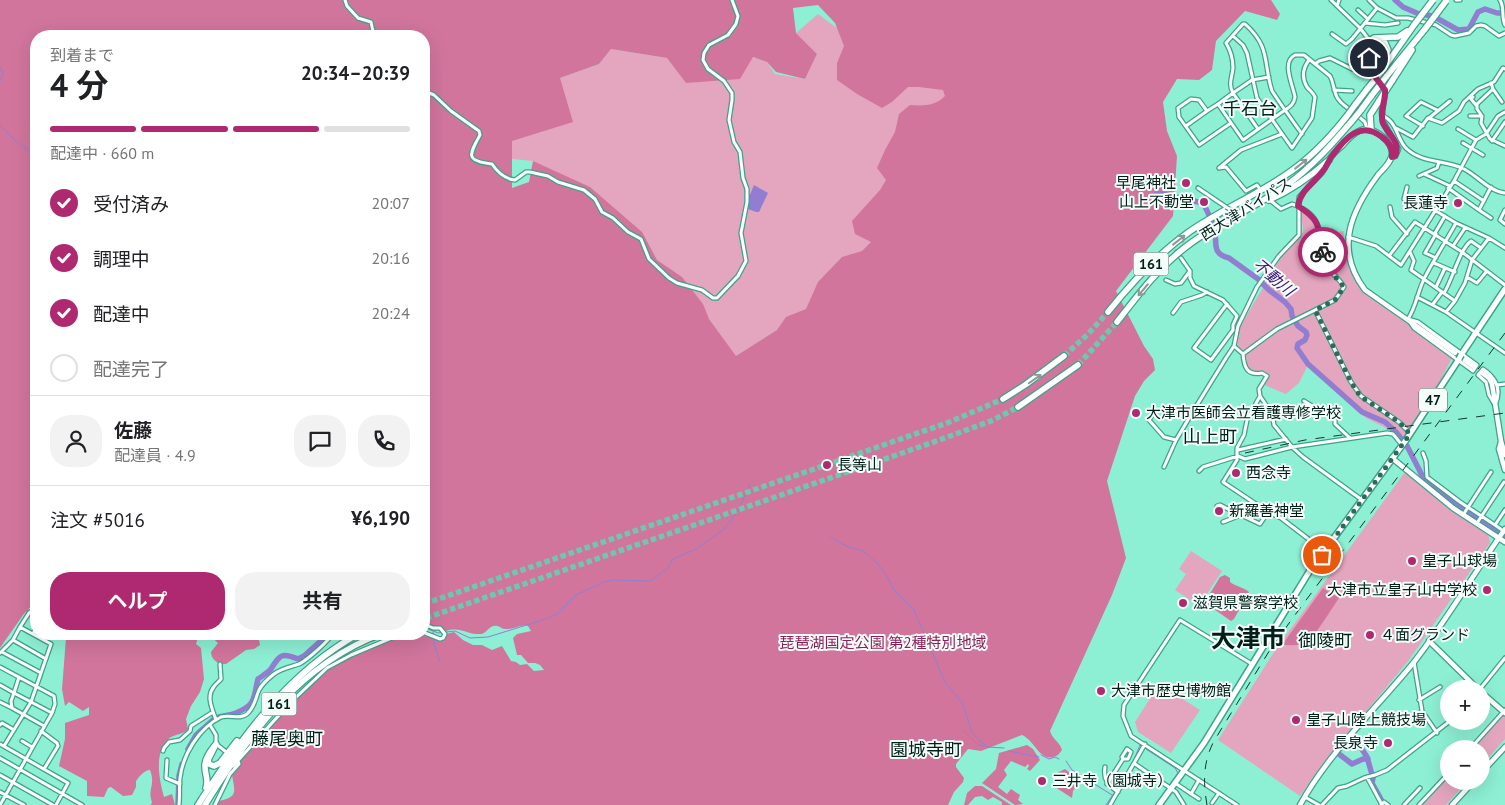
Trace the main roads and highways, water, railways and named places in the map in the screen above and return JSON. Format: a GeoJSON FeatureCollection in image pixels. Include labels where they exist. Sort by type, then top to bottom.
{"type":"FeatureCollection","features":[{"type":"Feature","properties":{"kind":"highway","name":"西大津バイパス"},"geometry":{"type":"LineString","coordinates":[[1117,322],[1168,262],[1204,234],[1286,186],[1308,169],[1324,153],[1358,107],[1380,71],[1433,0]]}},
{"type":"Feature","properties":{"kind":"highway","name":"西大津バイパス"},"geometry":{"type":"LineString","coordinates":[[1358,107],[1372,95],[1447,1]]}},
{"type":"Feature","properties":{"kind":"highway"},"geometry":{"type":"LineString","coordinates":[[1380,71],[1388,50],[1382,41],[1370,41],[1374,38],[1398,37],[1414,26]]}},
{"type":"Feature","properties":{"kind":"highway"},"geometry":{"type":"LineString","coordinates":[[1369,129],[1370,115],[1425,29]]}},
{"type":"Feature","properties":{"kind":"highway","name":"西大津バイパス"},"geometry":{"type":"LineString","coordinates":[[1108,312],[1126,289],[1165,250],[1214,216],[1294,169],[1350,118]]}},
{"type":"Feature","properties":{"kind":"highway"},"geometry":{"type":"LineString","coordinates":[[1254,206],[1291,189],[1329,160]]}},
{"type":"Feature","properties":{"kind":"highway"},"geometry":{"type":"LineString","coordinates":[[1003,399],[1025,386],[1064,356]]}},
{"type":"Feature","properties":{"kind":"highway"},"geometry":{"type":"LineString","coordinates":[[1018,408],[1078,365]]}},
{"type":"Feature","properties":{"kind":"highway","name":"161"},"geometry":{"type":"LineString","coordinates":[[206,802],[238,745],[258,719],[305,672],[348,640]]}},
{"type":"Feature","properties":{"kind":"highway","name":"161"},"geometry":{"type":"LineString","coordinates":[[198,805],[206,802],[230,765],[272,712],[310,674],[349,648],[367,640]]}},
{"type":"Feature","properties":{"kind":"highway"},"geometry":{"type":"LineString","coordinates":[[206,802],[208,783],[206,762],[216,744],[208,760],[211,766],[220,763],[258,719]]}},
{"type":"Feature","properties":{"kind":"main road","name":"47"},"geometry":{"type":"LineString","coordinates":[[1159,805],[1168,787],[1185,770],[1306,578],[1404,443],[1505,289]]}},
{"type":"Feature","properties":{"kind":"waterway"},"geometry":{"type":"LineString","coordinates":[[1395,0],[1403,7],[1419,14],[1433,16],[1458,30],[1469,29],[1478,12],[1485,9],[1497,13],[1505,13]]}},
{"type":"Feature","properties":{"kind":"waterway"},"geometry":{"type":"LineString","coordinates":[[0,67],[3,73],[0,81]]}},
{"type":"Feature","properties":{"kind":"waterway"},"geometry":{"type":"LineString","coordinates":[[0,125],[12,138],[30,152]]}},
{"type":"Feature","properties":{"kind":"waterway","name":"不動川"},"geometry":{"type":"LineString","coordinates":[[1157,193],[1203,203],[1213,226],[1216,248],[1220,254],[1229,258],[1258,279],[1291,309],[1292,316],[1298,326],[1307,335],[1305,340],[1298,344],[1297,348],[1308,364],[1362,412],[1385,422],[1396,432],[1407,446],[1428,484],[1463,510],[1505,537]]}},
{"type":"Feature","properties":{"kind":"waterway"},"geometry":{"type":"LineString","coordinates":[[430,630],[438,633],[455,631],[470,638],[488,637],[557,614],[576,595],[604,582],[613,580],[650,581],[667,569],[673,559],[696,549],[723,530],[738,511],[750,485]]}},
{"type":"Feature","properties":{"kind":"waterway"},"geometry":{"type":"LineString","coordinates":[[830,537],[846,546],[863,551],[878,564],[894,590],[914,610],[945,682],[963,704],[972,733],[987,747]]}},
{"type":"Feature","properties":{"kind":"waterway"},"geometry":{"type":"LineString","coordinates":[[16,631],[28,610]]}},
{"type":"Feature","properties":{"kind":"waterway"},"geometry":{"type":"LineString","coordinates":[[433,632],[435,648],[440,662]]}},
{"type":"Feature","properties":{"kind":"waterway"},"geometry":{"type":"LineString","coordinates":[[0,650],[13,637]]}},
{"type":"Feature","properties":{"kind":"waterway"},"geometry":{"type":"LineString","coordinates":[[216,718],[233,714],[248,707],[253,700],[258,679],[270,670],[279,658],[284,655],[298,659],[322,640]]}},
{"type":"Feature","properties":{"kind":"waterway"},"geometry":{"type":"LineString","coordinates":[[188,749],[196,735],[214,719]]}},
{"type":"Feature","properties":{"kind":"waterway"},"geometry":{"type":"LineString","coordinates":[[963,730],[978,745],[984,746]]}},
{"type":"Feature","properties":{"kind":"waterway"},"geometry":{"type":"LineString","coordinates":[[1354,737],[1367,757],[1373,778],[1372,783],[1382,801]]}},
{"type":"Feature","properties":{"kind":"waterway"},"geometry":{"type":"LineString","coordinates":[[1133,762],[1141,746]]}},
{"type":"Feature","properties":{"kind":"waterway"},"geometry":{"type":"LineString","coordinates":[[987,747],[1004,748]]}},
{"type":"Feature","properties":{"kind":"waterway"},"geometry":{"type":"LineString","coordinates":[[1146,749],[1175,768],[1178,773],[1156,805]]}},
{"type":"Feature","properties":{"kind":"waterway"},"geometry":{"type":"LineString","coordinates":[[1009,751],[1039,757]]}},
{"type":"Feature","properties":{"kind":"waterway"},"geometry":{"type":"LineString","coordinates":[[1339,754],[1352,764],[1368,759]]}},
{"type":"Feature","properties":{"kind":"waterway"},"geometry":{"type":"LineString","coordinates":[[1041,755],[1049,759],[1055,757],[1059,759]]}},
{"type":"Feature","properties":{"kind":"waterway"},"geometry":{"type":"LineString","coordinates":[[1066,761],[1072,770],[1112,795]]}},
{"type":"Feature","properties":{"kind":"waterway"},"geometry":{"type":"LineString","coordinates":[[178,805],[179,776],[182,764]]}},
{"type":"Feature","properties":{"kind":"waterway"},"geometry":{"type":"LineString","coordinates":[[1125,775],[1129,770]]}},
{"type":"Feature","properties":{"kind":"waterway"},"geometry":{"type":"LineString","coordinates":[[1118,787],[1122,780]]}},
{"type":"Feature","properties":{"kind":"waterway"},"geometry":{"type":"LineString","coordinates":[[1106,805],[1114,793]]}},
{"type":"Feature","properties":{"kind":"tunnel"},"geometry":{"type":"LineString","coordinates":[[1169,243],[1181,258]]}},
{"type":"Feature","properties":{"kind":"tunnel"},"geometry":{"type":"LineString","coordinates":[[1064,356],[1108,312]]}},
{"type":"Feature","properties":{"kind":"tunnel"},"geometry":{"type":"LineString","coordinates":[[1078,365],[1117,322]]}},
{"type":"Feature","properties":{"kind":"tunnel"},"geometry":{"type":"LineString","coordinates":[[430,602],[947,423],[1003,399]]}},
{"type":"Feature","properties":{"kind":"tunnel"},"geometry":{"type":"LineString","coordinates":[[430,617],[931,443],[991,421],[1018,407]]}},
{"type":"Feature","properties":{"kind":"railway"},"geometry":{"type":"LineString","coordinates":[[1207,805],[1205,772],[1210,749],[1268,653],[1505,333]]}},
{"type":"Feature","properties":{"kind":"railway"},"geometry":{"type":"LineString","coordinates":[[1245,453],[1305,440],[1505,413]]}},
{"type":"Feature","properties":{"kind":"place","name":"早尾神社"},"geometry":{"type":"Point","coordinates":[1186,183]}},
{"type":"Feature","properties":{"kind":"place","name":"山上不動堂"},"geometry":{"type":"Point","coordinates":[1204,202]}},
{"type":"Feature","properties":{"kind":"place","name":"長蓮寺"},"geometry":{"type":"Point","coordinates":[1458,203]}},
{"type":"Feature","properties":{"kind":"place","name":"大津市医師会立看護専修学校"},"geometry":{"type":"Point","coordinates":[1136,413]}},
{"type":"Feature","properties":{"kind":"place","name":"長等山"},"geometry":{"type":"Point","coordinates":[827,465]}},
{"type":"Feature","properties":{"kind":"place","name":"西念寺"},"geometry":{"type":"Point","coordinates":[1236,473]}},
{"type":"Feature","properties":{"kind":"place","name":"新羅善神堂"},"geometry":{"type":"Point","coordinates":[1219,511]}},
{"type":"Feature","properties":{"kind":"place","name":"皇子山球場"},"geometry":{"type":"Point","coordinates":[1412,561]}},
{"type":"Feature","properties":{"kind":"place","name":"大津市立皇子山中学校"},"geometry":{"type":"Point","coordinates":[1487,590]}},
{"type":"Feature","properties":{"kind":"place","name":"滋賀県警察学校"},"geometry":{"type":"Point","coordinates":[1183,603]}},
{"type":"Feature","properties":{"kind":"place","name":"４面グランド"},"geometry":{"type":"Point","coordinates":[1370,635]}},
{"type":"Feature","properties":{"kind":"place","name":"大津市歴史博物館"},"geometry":{"type":"Point","coordinates":[1101,691]}},
{"type":"Feature","properties":{"kind":"place","name":"皇子山陸上競技場"},"geometry":{"type":"Point","coordinates":[1296,720]}},
{"type":"Feature","properties":{"kind":"place","name":"長泉寺"},"geometry":{"type":"Point","coordinates":[1388,743]}},
{"type":"Feature","properties":{"kind":"place","name":"三井寺（園城寺）"},"geometry":{"type":"Point","coordinates":[1042,781]}},
{"type":"Feature","properties":{"kind":"district","name":"千石台"},"geometry":{"type":"Point","coordinates":[1250,109]}},
{"type":"Feature","properties":{"kind":"district","name":"山上町"},"geometry":{"type":"Point","coordinates":[1210,437]}},
{"type":"Feature","properties":{"kind":"district","name":"大津市"},"geometry":{"type":"Point","coordinates":[1248,638]}},
{"type":"Feature","properties":{"kind":"district","name":"御陵町"},"geometry":{"type":"Point","coordinates":[1325,641]}},
{"type":"Feature","properties":{"kind":"district","name":"藤尾奥町"},"geometry":{"type":"Point","coordinates":[287,739]}},
{"type":"Feature","properties":{"kind":"district","name":"園城寺町"},"geometry":{"type":"Point","coordinates":[926,750]}},
{"type":"Feature","properties":{"kind":"park label","name":"琵琶湖国定公園 第2種特別地域"},"geometry":{"type":"Point","coordinates":[883,643]}}]}
